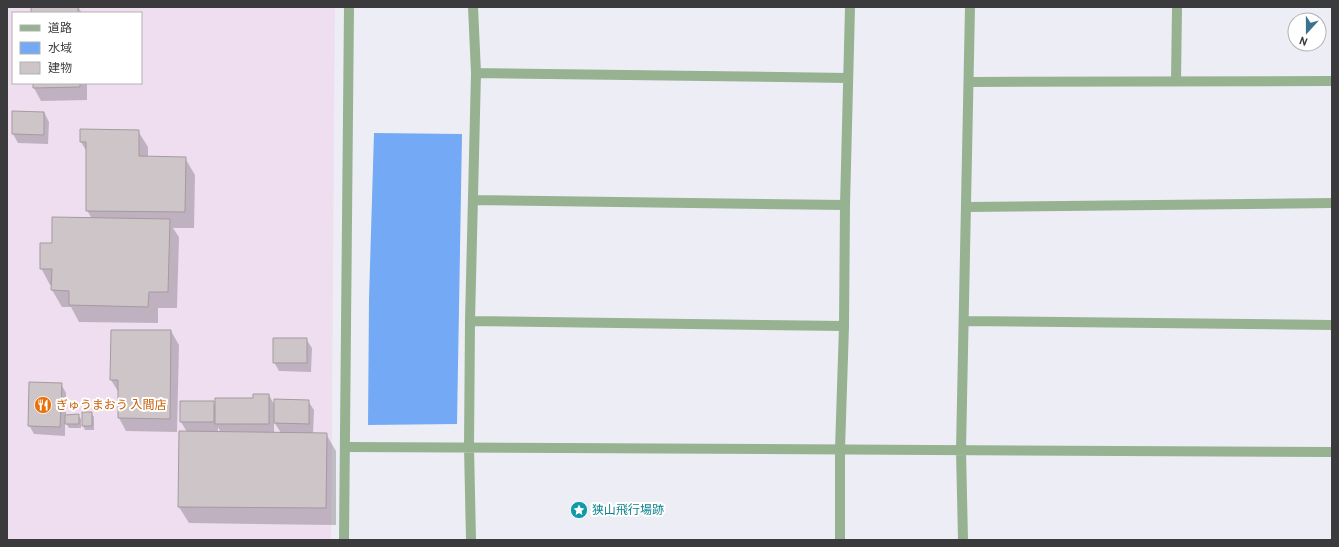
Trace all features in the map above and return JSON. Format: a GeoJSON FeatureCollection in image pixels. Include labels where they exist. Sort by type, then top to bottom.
{"type":"FeatureCollection","features":[{"type":"Feature","properties":{"kind":"street"},"geometry":{"type":"LineString","coordinates":[[344,540],[349,7]]}},
{"type":"Feature","properties":{"kind":"street"},"geometry":{"type":"LineString","coordinates":[[471,540],[469,447],[470,321],[476,73],[473,7]]}},
{"type":"Feature","properties":{"kind":"street"},"geometry":{"type":"LineString","coordinates":[[840,540],[840,449],[844,326],[845,205],[850,7]]}},
{"type":"Feature","properties":{"kind":"street"},"geometry":{"type":"LineString","coordinates":[[963,540],[961,450],[970,7]]}},
{"type":"Feature","properties":{"kind":"street"},"geometry":{"type":"LineString","coordinates":[[1176,82],[1177,7]]}},
{"type":"Feature","properties":{"kind":"street"},"geometry":{"type":"LineString","coordinates":[[476,73],[848,78]]}},
{"type":"Feature","properties":{"kind":"street"},"geometry":{"type":"LineString","coordinates":[[969,82],[1332,81]]}},
{"type":"Feature","properties":{"kind":"street"},"geometry":{"type":"LineString","coordinates":[[473,200],[845,205]]}},
{"type":"Feature","properties":{"kind":"street"},"geometry":{"type":"LineString","coordinates":[[966,207],[1332,203]]}},
{"type":"Feature","properties":{"kind":"street"},"geometry":{"type":"LineString","coordinates":[[470,321],[844,326]]}},
{"type":"Feature","properties":{"kind":"street"},"geometry":{"type":"LineString","coordinates":[[964,321],[1332,325]]}},
{"type":"Feature","properties":{"kind":"street"},"geometry":{"type":"LineString","coordinates":[[345,447],[1332,452]]}},
{"type":"Feature","properties":{"kind":"shaded area"},"geometry":{"type":"Polygon","coordinates":[[[7,7],[335,7],[331,540],[7,540],[7,7]]]}},
{"type":"Feature","properties":{"kind":"water"},"geometry":{"type":"Polygon","coordinates":[[[374,133],[462,134],[457,424],[368,425],[369,299],[374,133]]]}},
{"type":"Feature","properties":{"kind":"building"},"geometry":{"type":"Polygon","coordinates":[[[31,7],[78,7],[78,12],[31,12],[31,7]]]}},
{"type":"Feature","properties":{"kind":"building"},"geometry":{"type":"Polygon","coordinates":[[[33,84],[80,84],[80,87],[33,88],[33,84]]]}},
{"type":"Feature","properties":{"kind":"building"},"geometry":{"type":"Polygon","coordinates":[[[12,111],[44,112],[44,135],[12,134],[12,111]]]}},
{"type":"Feature","properties":{"kind":"building"},"geometry":{"type":"Polygon","coordinates":[[[80,129],[139,130],[139,156],[186,157],[185,212],[86,211],[86,142],[80,142],[80,129]]]}},
{"type":"Feature","properties":{"kind":"building"},"geometry":{"type":"Polygon","coordinates":[[[52,217],[170,219],[168,292],[149,292],[148,307],[69,305],[69,291],[51,290],[52,269],[40,269],[40,243],[52,243],[52,217]]]}},
{"type":"Feature","properties":{"kind":"building"},"geometry":{"type":"Polygon","coordinates":[[[111,330],[171,330],[170,419],[118,418],[118,380],[110,380],[111,330]]]}},
{"type":"Feature","properties":{"kind":"building"},"geometry":{"type":"Polygon","coordinates":[[[273,338],[307,338],[307,363],[273,363],[273,338]]]}},
{"type":"Feature","properties":{"kind":"building"},"geometry":{"type":"Polygon","coordinates":[[[29,382],[62,383],[60,427],[28,426],[29,382]]]}},
{"type":"Feature","properties":{"kind":"building"},"geometry":{"type":"Polygon","coordinates":[[[253,394],[269,394],[269,424],[215,424],[215,398],[253,398],[253,394]]]}},
{"type":"Feature","properties":{"kind":"building"},"geometry":{"type":"Polygon","coordinates":[[[274,399],[309,400],[309,424],[274,423],[274,399]]]}},
{"type":"Feature","properties":{"kind":"building"},"geometry":{"type":"Polygon","coordinates":[[[180,401],[214,401],[214,422],[180,422],[180,401]]]}},
{"type":"Feature","properties":{"kind":"building"},"geometry":{"type":"Polygon","coordinates":[[[82,412],[92,412],[92,426],[82,426],[82,412]]]}},
{"type":"Feature","properties":{"kind":"building"},"geometry":{"type":"Polygon","coordinates":[[[79,414],[79,424],[65,424],[65,415],[79,414]]]}},
{"type":"Feature","properties":{"kind":"building"},"geometry":{"type":"Polygon","coordinates":[[[179,431],[327,433],[326,508],[178,507],[179,431]]]}},
{"type":"Feature","properties":{"kind":"place","name":"ぎゅうまおう 入間店"},"geometry":{"type":"Point","coordinates":[43,405]}},
{"type":"Feature","properties":{"kind":"place","name":"狭山飛行場跡"},"geometry":{"type":"Point","coordinates":[579,510]}}]}
